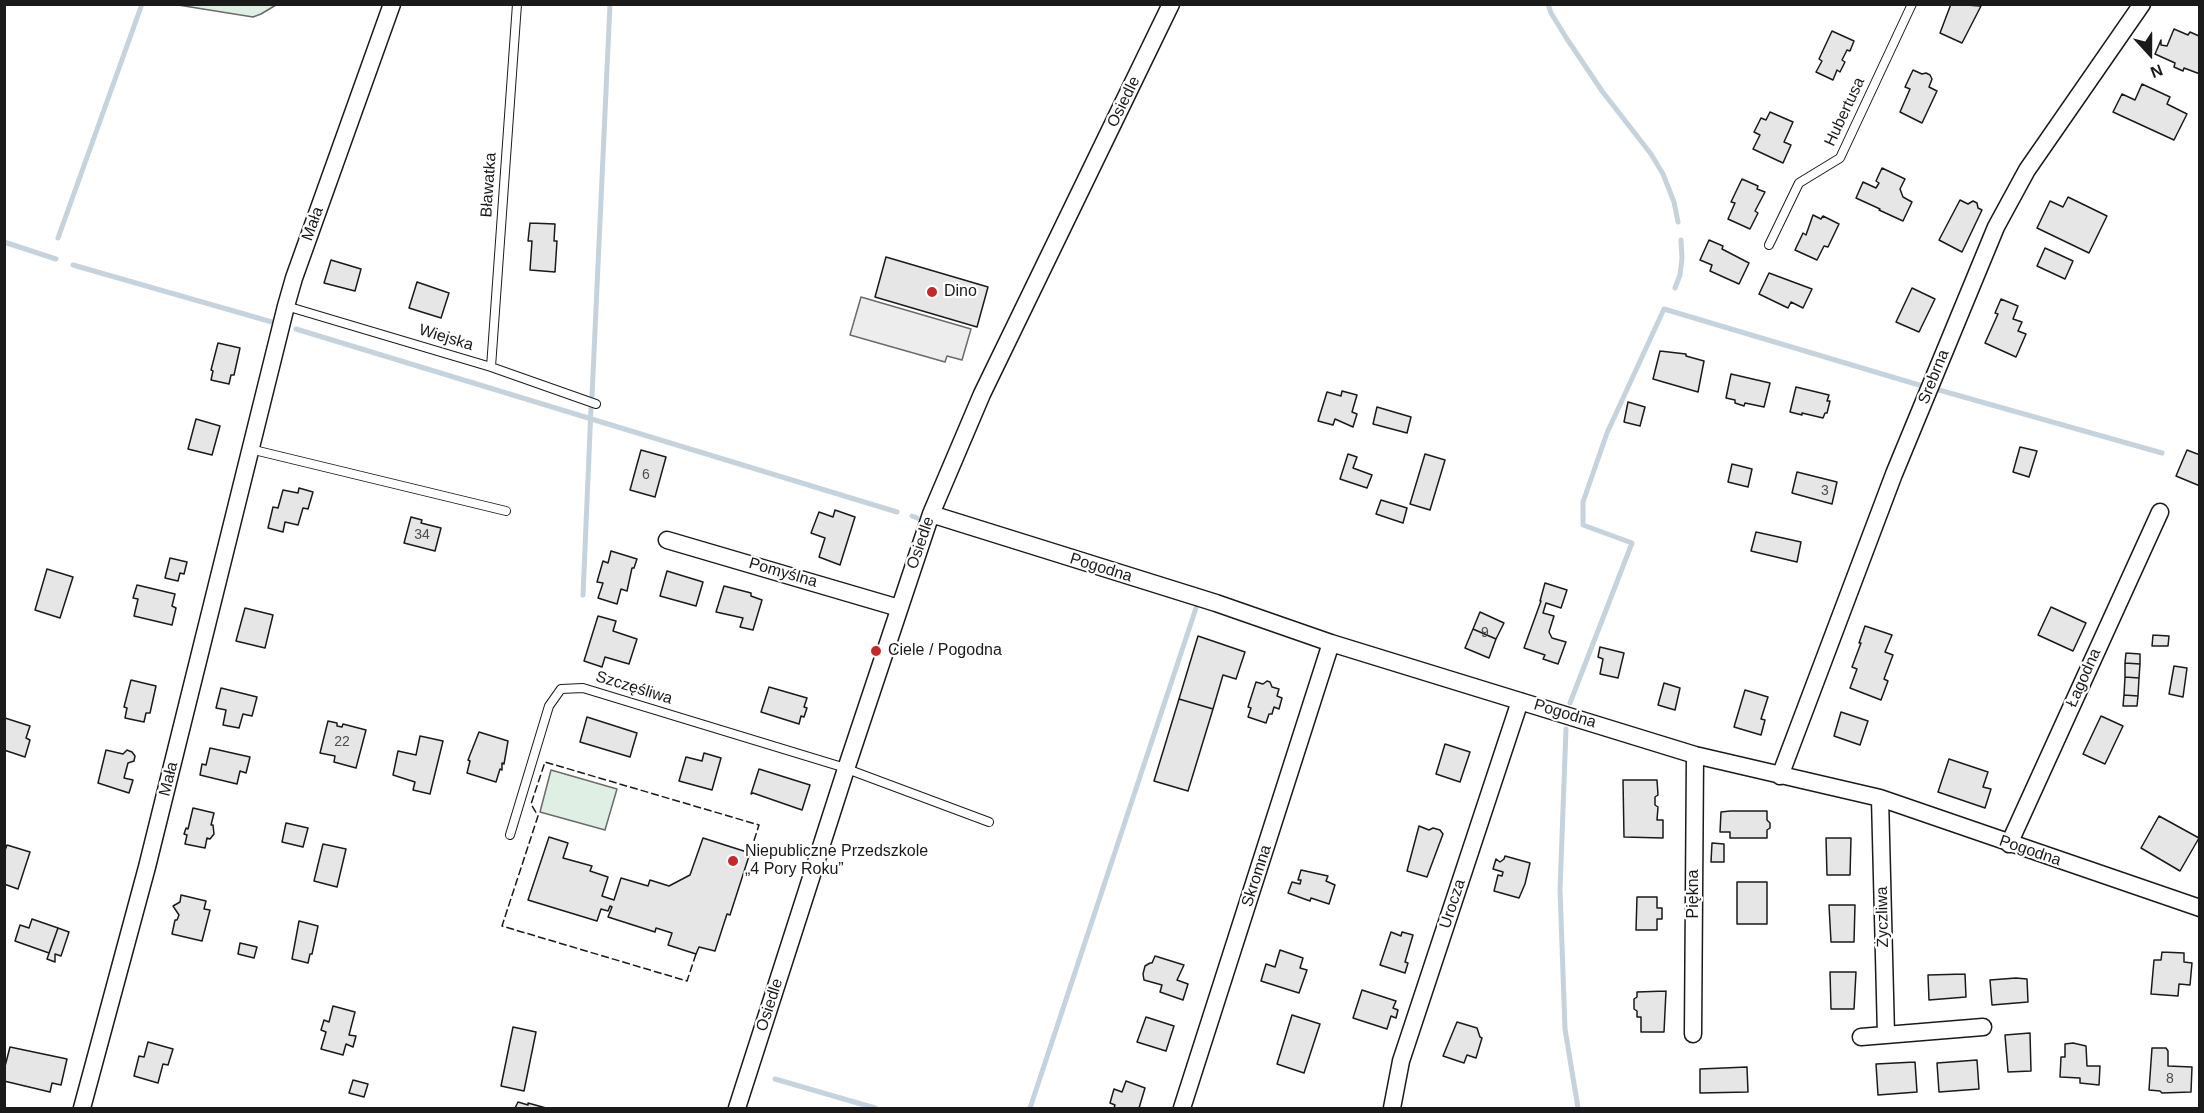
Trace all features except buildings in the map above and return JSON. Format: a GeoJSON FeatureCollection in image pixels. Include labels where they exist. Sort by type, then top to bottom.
{"type":"FeatureCollection","features":[{"type":"Feature","properties":{"kind":"street","name":"Mała"},"geometry":{"type":"LineString","coordinates":[[82,1108],[147,867],[286,306],[392,4]]}},
{"type":"Feature","properties":{"kind":"street","name":"Osiedle"},"geometry":{"type":"LineString","coordinates":[[737,1108],[931,514],[982,394],[1171,4]]}},
{"type":"Feature","properties":{"kind":"street","name":"Srebrna"},"geometry":{"type":"LineString","coordinates":[[1780,776],[1894,474],[1996,227],[2026,170],[2142,4]]}},
{"type":"Feature","properties":{"kind":"street","name":"Łagodna"},"geometry":{"type":"LineString","coordinates":[[2009,844],[2160,512]]}},
{"type":"Feature","properties":{"kind":"street","name":"Pogodna"},"geometry":{"type":"LineString","coordinates":[[931,514],[1216,603],[1331,643],[1695,755],[1880,798],[2199,908]]}},
{"type":"Feature","properties":{"kind":"street","name":"Pomyślna"},"geometry":{"type":"LineString","coordinates":[[667,540],[899,608]]}},
{"type":"Feature","properties":{"kind":"street","name":"Skromna"},"geometry":{"type":"LineString","coordinates":[[1182,1108],[1331,643]]}},
{"type":"Feature","properties":{"kind":"street","name":"Urocza"},"geometry":{"type":"LineString","coordinates":[[1392,1108],[1401,1061],[1520,700]]}},
{"type":"Feature","properties":{"kind":"street","name":"Piękna"},"geometry":{"type":"LineString","coordinates":[[1693,1034],[1695,755]]}},
{"type":"Feature","properties":{"kind":"street","name":"Życzliwa"},"geometry":{"type":"LineString","coordinates":[[1880,798],[1886,1035]]}},
{"type":"Feature","properties":{"kind":"street"},"geometry":{"type":"LineString","coordinates":[[1861,1037],[1983,1027]]}},
{"type":"Feature","properties":{"kind":"lane","name":"Bławatka"},"geometry":{"type":"LineString","coordinates":[[491,368],[517,4]]}},
{"type":"Feature","properties":{"kind":"lane","name":"Hubertusa"},"geometry":{"type":"LineString","coordinates":[[1769,245],[1799,183],[1840,158],[1912,4]]}},
{"type":"Feature","properties":{"kind":"lane","name":"Wiejska"},"geometry":{"type":"LineString","coordinates":[[286,306],[491,368],[596,404]]}},
{"type":"Feature","properties":{"kind":"lane"},"geometry":{"type":"LineString","coordinates":[[250,448],[506,511]]}},
{"type":"Feature","properties":{"kind":"lane","name":"Szczęśliwa"},"geometry":{"type":"LineString","coordinates":[[510,835],[549,706],[561,689],[583,688],[846,769]]}},
{"type":"Feature","properties":{"kind":"lane"},"geometry":{"type":"LineString","coordinates":[[846,769],[989,822]]}},
{"type":"Feature","properties":{"kind":"green space"},"geometry":{"type":"Polygon","coordinates":[[[178,5],[276,5],[253,17],[178,5]]]}},
{"type":"Feature","properties":{"kind":"green space"},"geometry":{"type":"Polygon","coordinates":[[[551,770],[617,789],[605,830],[540,812],[551,770]]]}},
{"type":"Feature","properties":{"kind":"shaded area"},"geometry":{"type":"Polygon","coordinates":[[[861,297],[971,329],[962,360],[947,356],[945,362],[850,335],[861,297]]]}},
{"type":"Feature","properties":{"kind":"waterway"},"geometry":{"type":"LineString","coordinates":[[58,238],[142,4]]}},
{"type":"Feature","properties":{"kind":"waterway"},"geometry":{"type":"LineString","coordinates":[[592,396],[610,4]]}},
{"type":"Feature","properties":{"kind":"waterway"},"geometry":{"type":"LineString","coordinates":[[1548,4],[1567,39],[1602,91],[1651,154],[1663,174],[1674,202],[1678,222]]}},
{"type":"Feature","properties":{"kind":"waterway"},"geometry":{"type":"LineString","coordinates":[[1675,288],[1680,275],[1681,240]]}},
{"type":"Feature","properties":{"kind":"waterway"},"geometry":{"type":"LineString","coordinates":[[4,242],[56,259]]}},
{"type":"Feature","properties":{"kind":"waterway"},"geometry":{"type":"LineString","coordinates":[[73,265],[272,322]]}},
{"type":"Feature","properties":{"kind":"waterway"},"geometry":{"type":"LineString","coordinates":[[1570,703],[1632,543],[1583,525],[1583,502],[1607,433],[1664,309],[1919,385]]}},
{"type":"Feature","properties":{"kind":"waterway"},"geometry":{"type":"LineString","coordinates":[[296,329],[897,512]]}},
{"type":"Feature","properties":{"kind":"waterway"},"geometry":{"type":"LineString","coordinates":[[1939,390],[2162,453]]}},
{"type":"Feature","properties":{"kind":"waterway"},"geometry":{"type":"LineString","coordinates":[[583,595],[591,408]]}},
{"type":"Feature","properties":{"kind":"waterway"},"geometry":{"type":"LineString","coordinates":[[912,516],[917,518]]}},
{"type":"Feature","properties":{"kind":"waterway"},"geometry":{"type":"LineString","coordinates":[[1030,1108],[1196,608]]}},
{"type":"Feature","properties":{"kind":"waterway"},"geometry":{"type":"LineString","coordinates":[[1566,729],[1560,890],[1565,1029],[1578,1108]]}},
{"type":"Feature","properties":{"kind":"waterway"},"geometry":{"type":"LineString","coordinates":[[775,1079],[875,1108]]}},
{"type":"Feature","properties":{"kind":"fence"},"geometry":{"type":"LineString","coordinates":[[696,954],[687,981],[502,926],[538,816],[531,804],[545,762],[759,825],[750,853]]}},
{"type":"Feature","properties":{"kind":"place","name":"Dino"},"geometry":{"type":"Point","coordinates":[932,292]}},
{"type":"Feature","properties":{"kind":"place","name":"Ciele / Pogodna"},"geometry":{"type":"Point","coordinates":[876,651]}},
{"type":"Feature","properties":{"kind":"place","name":"Niepubliczne Przedszkole „4 Pory Roku”"},"geometry":{"type":"Point","coordinates":[733,861]}}]}
